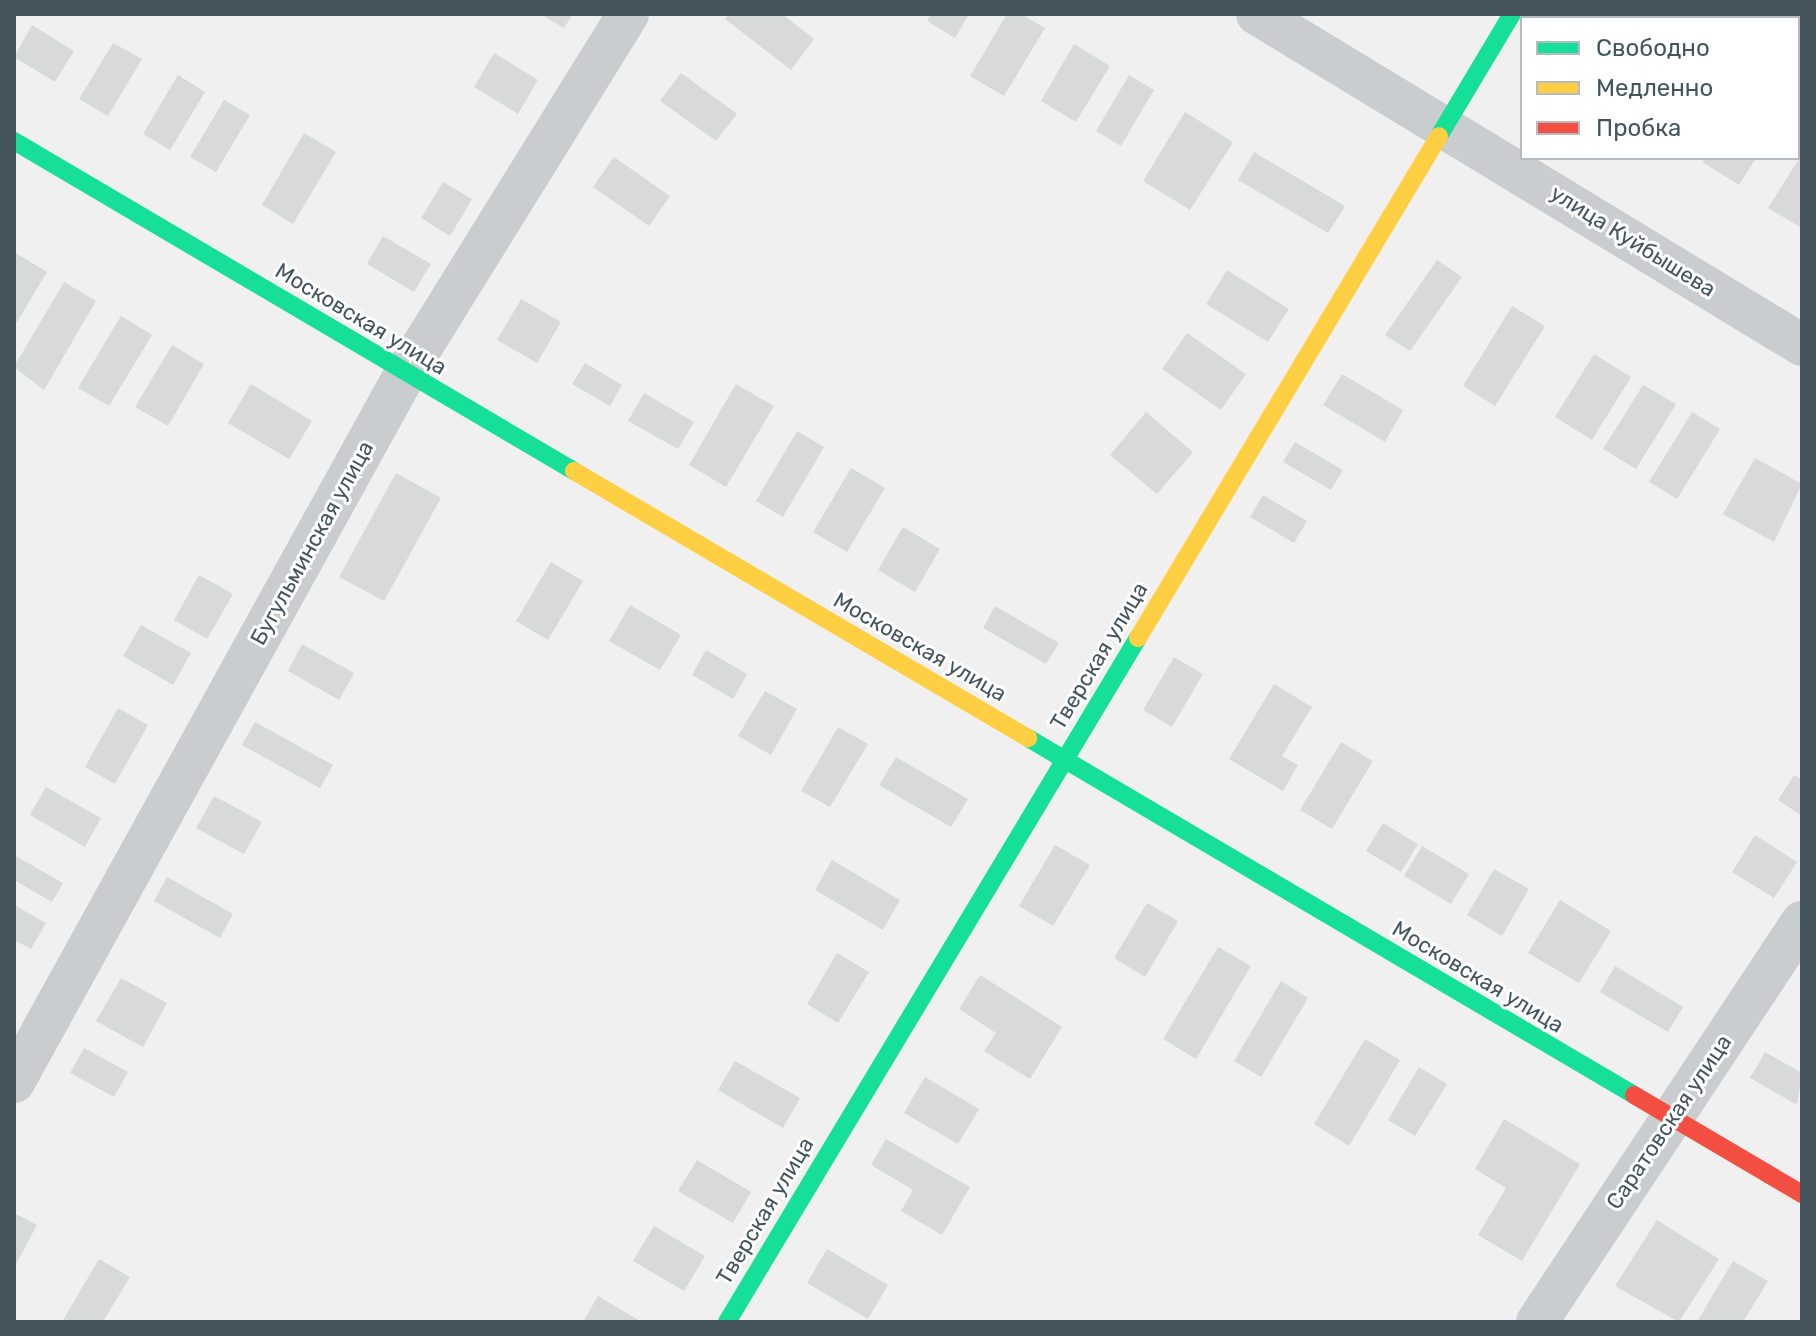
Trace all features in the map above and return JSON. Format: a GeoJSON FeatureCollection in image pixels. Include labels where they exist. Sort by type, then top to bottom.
{"type":"FeatureCollection","features":[{"type":"Feature","properties":{"kind":"street","name":"Бугульминская улица"},"geometry":{"type":"LineString","coordinates":[[14,1082],[405,374],[628,14]]}},
{"type":"Feature","properties":{"kind":"street","name":"улица Куйбышева"},"geometry":{"type":"LineString","coordinates":[[1257,14],[1802,345]]}},
{"type":"Feature","properties":{"kind":"street","name":"Тверская улица"},"geometry":{"type":"LineString","coordinates":[[727,1322],[1512,14]]}},
{"type":"Feature","properties":{"kind":"street","name":"Московская улица"},"geometry":{"type":"LineString","coordinates":[[14,141],[1802,1194]]}},
{"type":"Feature","properties":{"kind":"street","name":"Саратовская улица"},"geometry":{"type":"LineString","coordinates":[[1537,1322],[1802,922]]}},
{"type":"Feature","properties":{"kind":"building"},"geometry":{"type":"Polygon","coordinates":[[[540,14],[573,14],[564,28],[540,14]]]}},
{"type":"Feature","properties":{"kind":"building"},"geometry":{"type":"Polygon","coordinates":[[[729,14],[782,14],[814,39],[791,70],[725,19],[729,14]]]}},
{"type":"Feature","properties":{"kind":"building"},"geometry":{"type":"Polygon","coordinates":[[[931,14],[969,14],[955,38],[927,21],[931,14]]]}},
{"type":"Feature","properties":{"kind":"building"},"geometry":{"type":"Polygon","coordinates":[[[1007,14],[1021,14],[1045,28],[1004,96],[970,76],[1007,14]]]}},
{"type":"Feature","properties":{"kind":"building"},"geometry":{"type":"Polygon","coordinates":[[[32,25],[74,51],[55,82],[14,57],[32,25]]]}},
{"type":"Feature","properties":{"kind":"building"},"geometry":{"type":"Polygon","coordinates":[[[113,43],[142,59],[108,116],[79,99],[113,43]]]}},
{"type":"Feature","properties":{"kind":"building"},"geometry":{"type":"Polygon","coordinates":[[[1074,44],[1110,66],[1076,122],[1041,101],[1074,44]]]}},
{"type":"Feature","properties":{"kind":"building"},"geometry":{"type":"Polygon","coordinates":[[[494,53],[538,80],[518,114],[474,87],[494,53]]]}},
{"type":"Feature","properties":{"kind":"building"},"geometry":{"type":"Polygon","coordinates":[[[681,73],[737,114],[716,141],[660,101],[681,73]]]}},
{"type":"Feature","properties":{"kind":"building"},"geometry":{"type":"Polygon","coordinates":[[[178,75],[205,92],[170,150],[143,134],[178,75]]]}},
{"type":"Feature","properties":{"kind":"building"},"geometry":{"type":"Polygon","coordinates":[[[1129,75],[1154,90],[1121,146],[1096,131],[1129,75]]]}},
{"type":"Feature","properties":{"kind":"building"},"geometry":{"type":"Polygon","coordinates":[[[224,100],[250,115],[216,172],[190,157],[224,100]]]}},
{"type":"Feature","properties":{"kind":"building"},"geometry":{"type":"Polygon","coordinates":[[[1185,112],[1233,142],[1190,210],[1143,181],[1185,112]]]}},
{"type":"Feature","properties":{"kind":"building"},"geometry":{"type":"Polygon","coordinates":[[[304,133],[336,152],[293,224],[262,205],[304,133]]]}},
{"type":"Feature","properties":{"kind":"building"},"geometry":{"type":"Polygon","coordinates":[[[1254,152],[1345,206],[1328,233],[1238,180],[1254,152]]]}},
{"type":"Feature","properties":{"kind":"building"},"geometry":{"type":"Polygon","coordinates":[[[1802,154],[1802,228],[1768,208],[1802,154]]]}},
{"type":"Feature","properties":{"kind":"building"},"geometry":{"type":"Polygon","coordinates":[[[614,157],[670,196],[649,226],[593,187],[614,157]]]}},
{"type":"Feature","properties":{"kind":"building"},"geometry":{"type":"Polygon","coordinates":[[[1704,160],[1755,160],[1739,185],[1702,162],[1704,160]]]}},
{"type":"Feature","properties":{"kind":"building"},"geometry":{"type":"Polygon","coordinates":[[[443,182],[472,199],[450,236],[421,218],[443,182]]]}},
{"type":"Feature","properties":{"kind":"building"},"geometry":{"type":"Polygon","coordinates":[[[383,236],[431,264],[414,292],[367,264],[383,236]]]}},
{"type":"Feature","properties":{"kind":"building"},"geometry":{"type":"Polygon","coordinates":[[[14,252],[47,272],[14,327],[14,252]]]}},
{"type":"Feature","properties":{"kind":"building"},"geometry":{"type":"Polygon","coordinates":[[[1437,260],[1462,277],[1410,351],[1385,335],[1437,260]]]}},
{"type":"Feature","properties":{"kind":"building"},"geometry":{"type":"Polygon","coordinates":[[[1227,270],[1289,309],[1268,342],[1206,304],[1227,270]]]}},
{"type":"Feature","properties":{"kind":"building"},"geometry":{"type":"Polygon","coordinates":[[[64,282],[96,301],[44,390],[14,367],[64,282]]]}},
{"type":"Feature","properties":{"kind":"building"},"geometry":{"type":"Polygon","coordinates":[[[521,299],[561,322],[537,363],[497,340],[521,299]]]}},
{"type":"Feature","properties":{"kind":"building"},"geometry":{"type":"Polygon","coordinates":[[[1512,306],[1545,326],[1495,406],[1463,386],[1512,306]]]}},
{"type":"Feature","properties":{"kind":"building"},"geometry":{"type":"Polygon","coordinates":[[[121,316],[152,335],[109,406],[78,388],[121,316]]]}},
{"type":"Feature","properties":{"kind":"building"},"geometry":{"type":"Polygon","coordinates":[[[1187,333],[1246,374],[1221,410],[1162,369],[1187,333]]]}},
{"type":"Feature","properties":{"kind":"building"},"geometry":{"type":"Polygon","coordinates":[[[172,345],[204,364],[168,426],[135,407],[172,345]]]}},
{"type":"Feature","properties":{"kind":"building"},"geometry":{"type":"Polygon","coordinates":[[[1594,354],[1631,377],[1592,440],[1555,417],[1594,354]]]}},
{"type":"Feature","properties":{"kind":"building"},"geometry":{"type":"Polygon","coordinates":[[[585,363],[622,385],[610,406],[572,384],[585,363]]]}},
{"type":"Feature","properties":{"kind":"building"},"geometry":{"type":"Polygon","coordinates":[[[1342,374],[1403,410],[1385,442],[1323,405],[1342,374]]]}},
{"type":"Feature","properties":{"kind":"building"},"geometry":{"type":"Polygon","coordinates":[[[251,384],[312,421],[289,459],[228,423],[251,384]]]}},
{"type":"Feature","properties":{"kind":"building"},"geometry":{"type":"Polygon","coordinates":[[[736,384],[774,406],[726,487],[689,465],[736,384]]]}},
{"type":"Feature","properties":{"kind":"building"},"geometry":{"type":"Polygon","coordinates":[[[1643,385],[1676,404],[1636,469],[1603,449],[1643,385]]]}},
{"type":"Feature","properties":{"kind":"building"},"geometry":{"type":"Polygon","coordinates":[[[644,393],[694,422],[678,449],[628,421],[644,393]]]}},
{"type":"Feature","properties":{"kind":"building"},"geometry":{"type":"Polygon","coordinates":[[[1146,412],[1193,452],[1157,494],[1110,455],[1146,412]]]}},
{"type":"Feature","properties":{"kind":"building"},"geometry":{"type":"Polygon","coordinates":[[[1692,412],[1720,429],[1677,499],[1649,482],[1692,412]]]}},
{"type":"Feature","properties":{"kind":"building"},"geometry":{"type":"Polygon","coordinates":[[[797,431],[824,447],[783,517],[756,501],[797,431]]]}},
{"type":"Feature","properties":{"kind":"building"},"geometry":{"type":"Polygon","coordinates":[[[1295,442],[1343,470],[1331,490],[1283,462],[1295,442]]]}},
{"type":"Feature","properties":{"kind":"building"},"geometry":{"type":"Polygon","coordinates":[[[1755,458],[1802,484],[1774,542],[1723,514],[1755,458]]]}},
{"type":"Feature","properties":{"kind":"building"},"geometry":{"type":"Polygon","coordinates":[[[851,468],[885,488],[847,552],[813,532],[851,468]]]}},
{"type":"Feature","properties":{"kind":"building"},"geometry":{"type":"Polygon","coordinates":[[[396,473],[441,498],[384,601],[339,577],[396,473]]]}},
{"type":"Feature","properties":{"kind":"building"},"geometry":{"type":"Polygon","coordinates":[[[1263,495],[1307,521],[1294,543],[1250,517],[1263,495]]]}},
{"type":"Feature","properties":{"kind":"building"},"geometry":{"type":"Polygon","coordinates":[[[903,527],[940,549],[915,592],[878,570],[903,527]]]}},
{"type":"Feature","properties":{"kind":"building"},"geometry":{"type":"Polygon","coordinates":[[[551,562],[583,581],[548,640],[516,621],[551,562]]]}},
{"type":"Feature","properties":{"kind":"building"},"geometry":{"type":"Polygon","coordinates":[[[199,575],[233,594],[207,639],[174,620],[199,575]]]}},
{"type":"Feature","properties":{"kind":"building"},"geometry":{"type":"Polygon","coordinates":[[[630,605],[681,635],[660,670],[609,641],[630,605]]]}},
{"type":"Feature","properties":{"kind":"building"},"geometry":{"type":"Polygon","coordinates":[[[995,606],[1059,643],[1046,664],[983,628],[995,606]]]}},
{"type":"Feature","properties":{"kind":"building"},"geometry":{"type":"Polygon","coordinates":[[[141,625],[191,653],[173,685],[123,656],[141,625]]]}},
{"type":"Feature","properties":{"kind":"building"},"geometry":{"type":"Polygon","coordinates":[[[302,644],[354,673],[339,700],[288,671],[302,644]]]}},
{"type":"Feature","properties":{"kind":"building"},"geometry":{"type":"Polygon","coordinates":[[[706,650],[747,674],[733,699],[692,675],[706,650]]]}},
{"type":"Feature","properties":{"kind":"building"},"geometry":{"type":"Polygon","coordinates":[[[1174,657],[1203,674],[1172,727],[1143,710],[1174,657]]]}},
{"type":"Feature","properties":{"kind":"building"},"geometry":{"type":"Polygon","coordinates":[[[1274,684],[1312,707],[1282,756],[1298,765],[1283,791],[1229,759],[1274,684]]]}},
{"type":"Feature","properties":{"kind":"building"},"geometry":{"type":"Polygon","coordinates":[[[765,691],[797,709],[771,755],[738,736],[765,691]]]}},
{"type":"Feature","properties":{"kind":"building"},"geometry":{"type":"Polygon","coordinates":[[[118,708],[148,725],[115,784],[85,767],[118,708]]]}},
{"type":"Feature","properties":{"kind":"building"},"geometry":{"type":"Polygon","coordinates":[[[255,722],[333,765],[320,788],[242,745],[255,722]]]}},
{"type":"Feature","properties":{"kind":"building"},"geometry":{"type":"Polygon","coordinates":[[[838,727],[868,744],[830,807],[801,791],[838,727]]]}},
{"type":"Feature","properties":{"kind":"building"},"geometry":{"type":"Polygon","coordinates":[[[1341,742],[1373,761],[1332,829],[1300,810],[1341,742]]]}},
{"type":"Feature","properties":{"kind":"building"},"geometry":{"type":"Polygon","coordinates":[[[896,757],[968,799],[951,827],[879,785],[896,757]]]}},
{"type":"Feature","properties":{"kind":"building"},"geometry":{"type":"Polygon","coordinates":[[[1794,775],[1802,780],[1802,816],[1778,800],[1794,775]]]}},
{"type":"Feature","properties":{"kind":"building"},"geometry":{"type":"Polygon","coordinates":[[[46,787],[101,818],[85,847],[30,815],[46,787]]]}},
{"type":"Feature","properties":{"kind":"building"},"geometry":{"type":"Polygon","coordinates":[[[214,796],[262,822],[244,854],[196,828],[214,796]]]}},
{"type":"Feature","properties":{"kind":"building"},"geometry":{"type":"Polygon","coordinates":[[[1383,823],[1418,844],[1401,872],[1366,851],[1383,823]]]}},
{"type":"Feature","properties":{"kind":"building"},"geometry":{"type":"Polygon","coordinates":[[[1755,835],[1797,862],[1774,898],[1732,872],[1755,835]]]}},
{"type":"Feature","properties":{"kind":"building"},"geometry":{"type":"Polygon","coordinates":[[[1055,845],[1090,865],[1053,926],[1019,906],[1055,845]]]}},
{"type":"Feature","properties":{"kind":"building"},"geometry":{"type":"Polygon","coordinates":[[[1422,846],[1469,874],[1451,904],[1404,876],[1422,846]]]}},
{"type":"Feature","properties":{"kind":"building"},"geometry":{"type":"Polygon","coordinates":[[[14,855],[63,883],[52,902],[14,880],[14,855]]]}},
{"type":"Feature","properties":{"kind":"building"},"geometry":{"type":"Polygon","coordinates":[[[832,860],[900,900],[883,930],[815,890],[832,860]]]}},
{"type":"Feature","properties":{"kind":"building"},"geometry":{"type":"Polygon","coordinates":[[[1494,869],[1529,889],[1502,936],[1467,915],[1494,869]]]}},
{"type":"Feature","properties":{"kind":"building"},"geometry":{"type":"Polygon","coordinates":[[[167,877],[233,914],[220,938],[154,901],[167,877]]]}},
{"type":"Feature","properties":{"kind":"building"},"geometry":{"type":"Polygon","coordinates":[[[1560,900],[1611,931],[1579,983],[1528,953],[1560,900]]]}},
{"type":"Feature","properties":{"kind":"building"},"geometry":{"type":"Polygon","coordinates":[[[1147,903],[1178,921],[1145,977],[1114,958],[1147,903]]]}},
{"type":"Feature","properties":{"kind":"building"},"geometry":{"type":"Polygon","coordinates":[[[14,905],[46,923],[31,949],[14,940],[14,905]]]}},
{"type":"Feature","properties":{"kind":"building"},"geometry":{"type":"Polygon","coordinates":[[[1218,947],[1251,966],[1196,1059],[1163,1039],[1218,947]]]}},
{"type":"Feature","properties":{"kind":"building"},"geometry":{"type":"Polygon","coordinates":[[[837,953],[869,972],[838,1023],[807,1004],[837,953]]]}},
{"type":"Feature","properties":{"kind":"building"},"geometry":{"type":"Polygon","coordinates":[[[1615,966],[1683,1007],[1668,1032],[1600,992],[1615,966]]]}},
{"type":"Feature","properties":{"kind":"building"},"geometry":{"type":"Polygon","coordinates":[[[980,975],[1062,1027],[1030,1079],[984,1051],[996,1033],[959,1009],[980,975]]]}},
{"type":"Feature","properties":{"kind":"building"},"geometry":{"type":"Polygon","coordinates":[[[121,978],[167,1003],[143,1047],[96,1021],[121,978]]]}},
{"type":"Feature","properties":{"kind":"building"},"geometry":{"type":"Polygon","coordinates":[[[1281,981],[1308,998],[1261,1077],[1234,1061],[1281,981]]]}},
{"type":"Feature","properties":{"kind":"building"},"geometry":{"type":"Polygon","coordinates":[[[1365,1039],[1400,1060],[1349,1146],[1314,1124],[1365,1039]]]}},
{"type":"Feature","properties":{"kind":"building"},"geometry":{"type":"Polygon","coordinates":[[[84,1048],[128,1072],[114,1097],[70,1073],[84,1048]]]}},
{"type":"Feature","properties":{"kind":"building"},"geometry":{"type":"Polygon","coordinates":[[[1765,1052],[1802,1073],[1797,1105],[1750,1078],[1765,1052]]]}},
{"type":"Feature","properties":{"kind":"building"},"geometry":{"type":"Polygon","coordinates":[[[735,1061],[800,1098],[783,1128],[718,1090],[735,1061]]]}},
{"type":"Feature","properties":{"kind":"building"},"geometry":{"type":"Polygon","coordinates":[[[1419,1067],[1447,1084],[1415,1136],[1388,1120],[1419,1067]]]}},
{"type":"Feature","properties":{"kind":"building"},"geometry":{"type":"Polygon","coordinates":[[[925,1077],[979,1109],[958,1144],[904,1113],[925,1077]]]}},
{"type":"Feature","properties":{"kind":"building"},"geometry":{"type":"Polygon","coordinates":[[[1504,1119],[1580,1164],[1522,1261],[1478,1235],[1506,1188],[1475,1169],[1504,1119]]]}},
{"type":"Feature","properties":{"kind":"building"},"geometry":{"type":"Polygon","coordinates":[[[886,1139],[970,1187],[942,1235],[901,1211],[913,1190],[871,1165],[886,1139]]]}},
{"type":"Feature","properties":{"kind":"building"},"geometry":{"type":"Polygon","coordinates":[[[697,1160],[751,1192],[733,1223],[678,1191],[697,1160]]]}},
{"type":"Feature","properties":{"kind":"building"},"geometry":{"type":"Polygon","coordinates":[[[14,1213],[37,1225],[14,1268],[14,1213]]]}},
{"type":"Feature","properties":{"kind":"building"},"geometry":{"type":"Polygon","coordinates":[[[1657,1220],[1719,1259],[1679,1322],[1615,1286],[1657,1220]]]}},
{"type":"Feature","properties":{"kind":"building"},"geometry":{"type":"Polygon","coordinates":[[[654,1226],[705,1256],[684,1291],[633,1261],[654,1226]]]}},
{"type":"Feature","properties":{"kind":"building"},"geometry":{"type":"Polygon","coordinates":[[[827,1249],[888,1285],[868,1319],[807,1283],[827,1249]]]}},
{"type":"Feature","properties":{"kind":"building"},"geometry":{"type":"Polygon","coordinates":[[[99,1259],[130,1277],[103,1322],[62,1322],[99,1259]]]}},
{"type":"Feature","properties":{"kind":"building"},"geometry":{"type":"Polygon","coordinates":[[[1733,1261],[1768,1281],[1743,1322],[1697,1322],[1733,1261]]]}},
{"type":"Feature","properties":{"kind":"building"},"geometry":{"type":"Polygon","coordinates":[[[598,1296],[642,1322],[584,1320],[598,1296]]]}},
{"type":"Feature","properties":{"kind":"traffic: fast"},"geometry":{"type":"LineString","coordinates":[[1439,136],[1512,14]]}},
{"type":"Feature","properties":{"kind":"traffic: fast"},"geometry":{"type":"LineString","coordinates":[[14,141],[574,471]]}},
{"type":"Feature","properties":{"kind":"traffic: fast"},"geometry":{"type":"LineString","coordinates":[[727,1322],[1138,638]]}},
{"type":"Feature","properties":{"kind":"traffic: fast"},"geometry":{"type":"LineString","coordinates":[[1028,738],[1634,1095]]}},
{"type":"Feature","properties":{"kind":"traffic: slow"},"geometry":{"type":"LineString","coordinates":[[1138,638],[1439,136]]}},
{"type":"Feature","properties":{"kind":"traffic: slow"},"geometry":{"type":"LineString","coordinates":[[574,471],[1028,738]]}},
{"type":"Feature","properties":{"kind":"traffic: jam"},"geometry":{"type":"LineString","coordinates":[[1634,1095],[1802,1194]]}}]}
